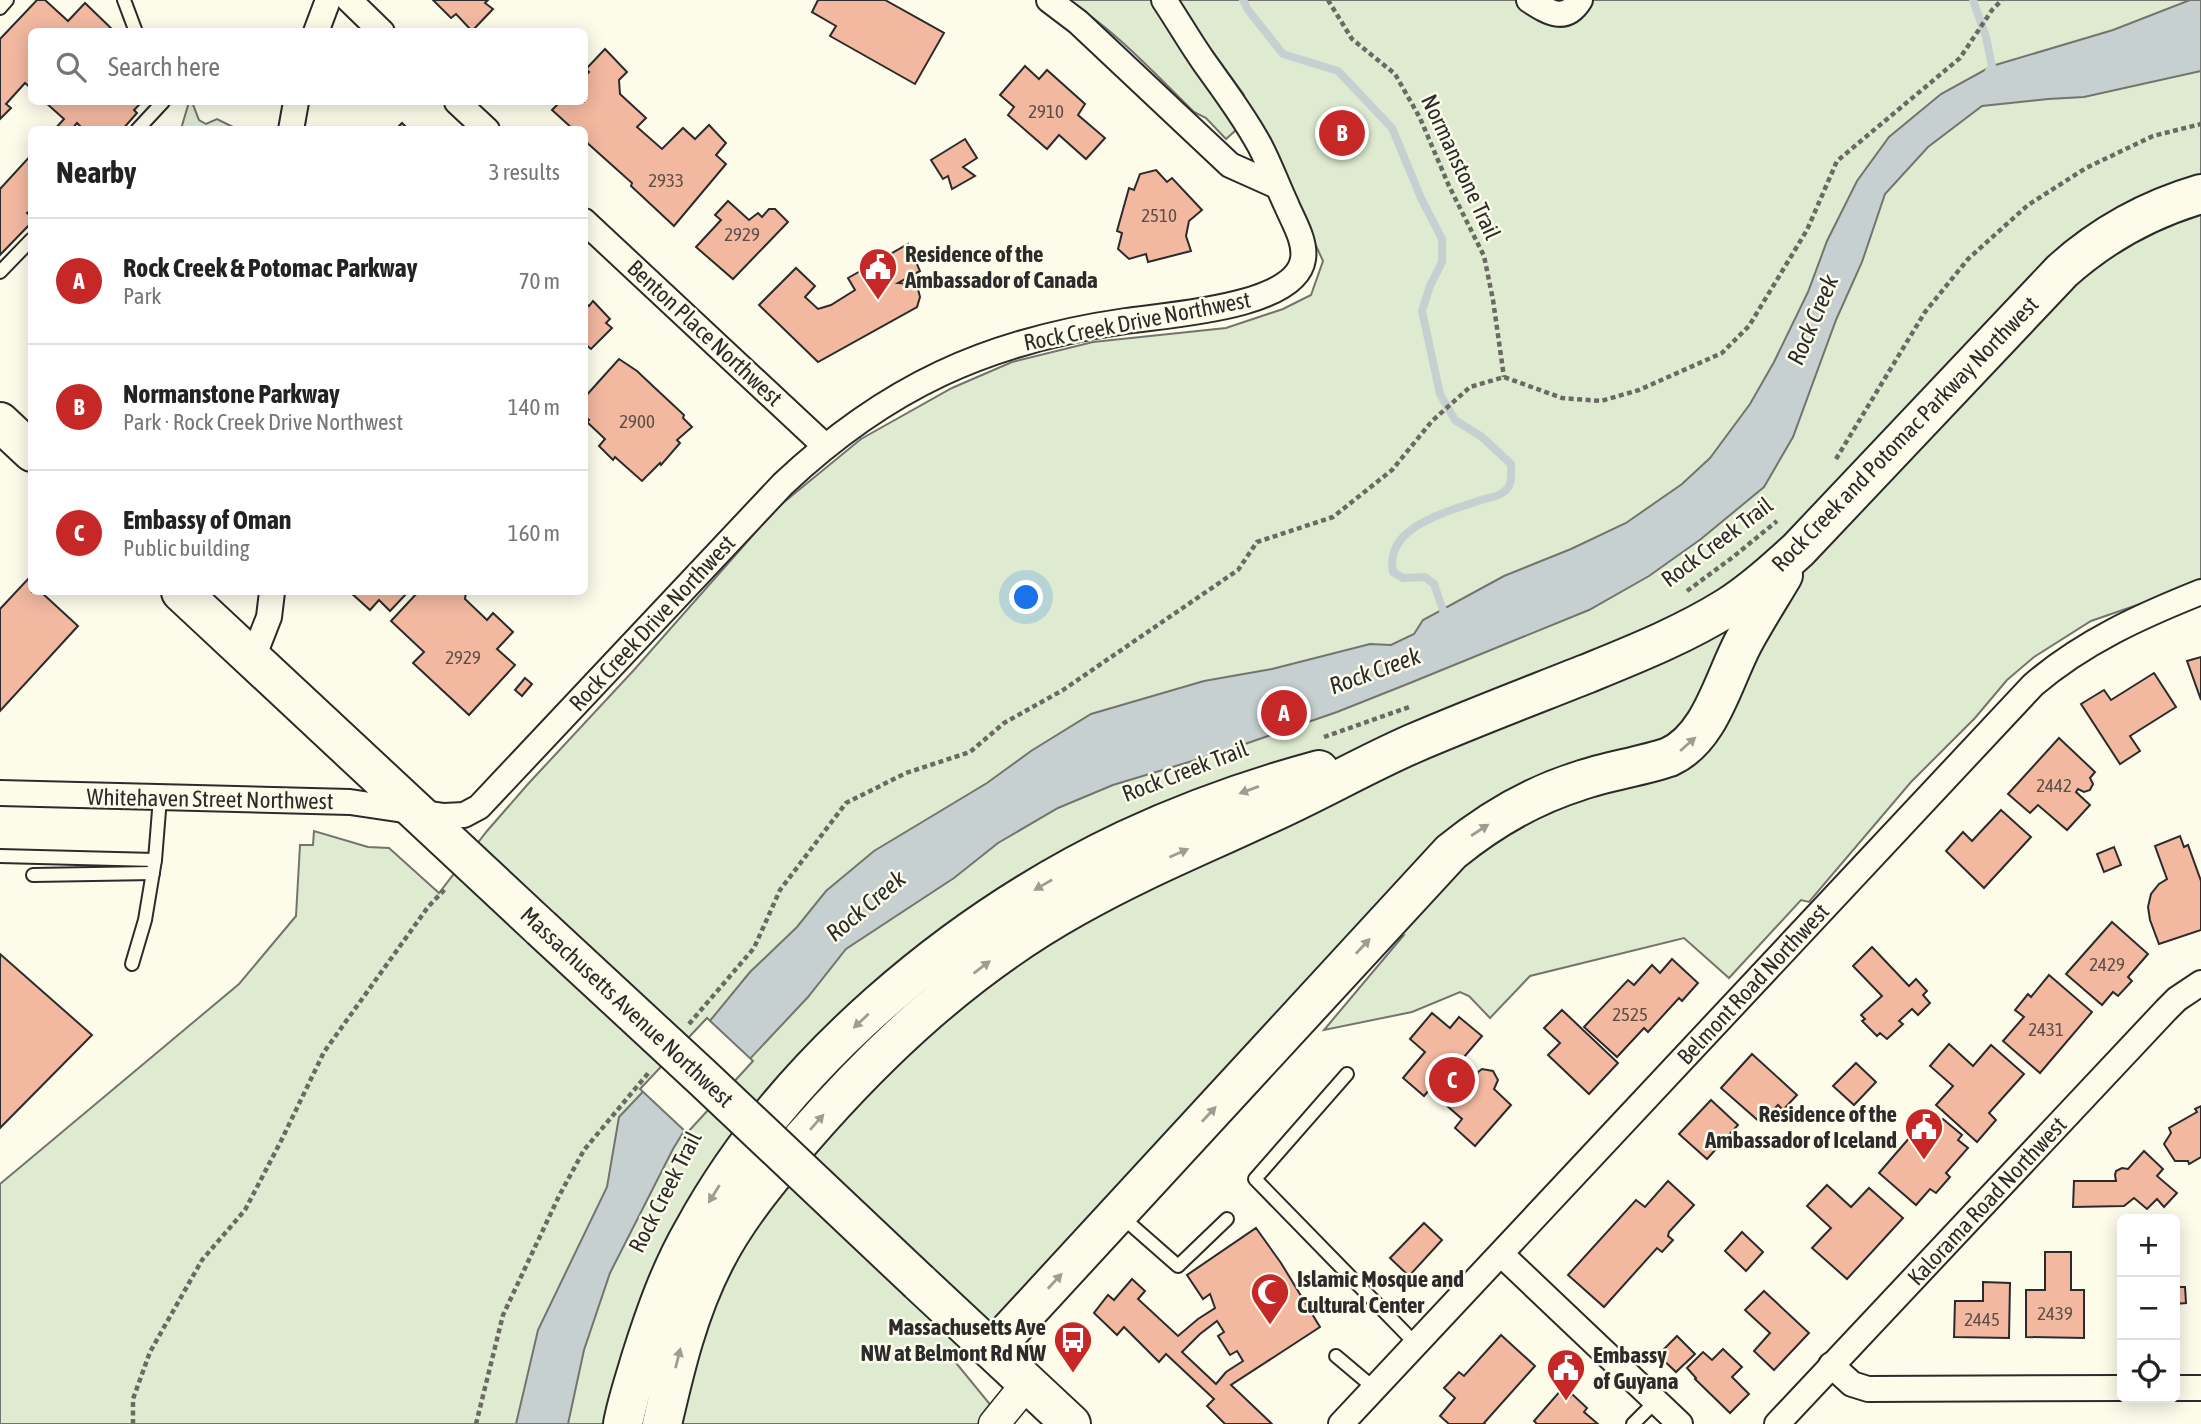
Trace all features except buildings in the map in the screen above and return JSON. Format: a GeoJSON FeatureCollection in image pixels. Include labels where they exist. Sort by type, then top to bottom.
{"type":"FeatureCollection","features":[{"type":"Feature","properties":{"kind":"main road","name":"Rock Creek and Potomac Parkway Northwest"},"geometry":{"type":"LineString","coordinates":[[662,1424],[681,1347],[695,1305],[735,1223],[823,1115],[910,1026],[951,990],[990,961],[1072,908],[1164,860],[1265,816],[1409,745],[1653,647],[1730,605],[1764,580],[1790,533],[2083,251],[2146,215],[2201,194]]}},
{"type":"Feature","properties":{"kind":"main road"},"geometry":{"type":"LineString","coordinates":[[0,422],[28,448]]}},
{"type":"Feature","properties":{"kind":"main road"},"geometry":{"type":"LineString","coordinates":[[992,1350],[1429,875],[1472,835],[1526,802],[1580,781],[1668,757],[1678,753],[1696,738],[1743,641],[1790,533]]}},
{"type":"Feature","properties":{"kind":"main road","name":"Massachusetts Avenue Northwest"},"geometry":{"type":"LineString","coordinates":[[184,595],[1071,1424]]}},
{"type":"Feature","properties":{"kind":"main road","name":"Rock Creek and Potomac Parkway Northwest"},"geometry":{"type":"LineString","coordinates":[[623,1424],[653,1319],[692,1231],[718,1188],[797,1086],[894,990],[966,935],[1025,896],[1125,841],[1256,788],[1409,745]]}},
{"type":"Feature","properties":{"kind":"street"},"geometry":{"type":"LineString","coordinates":[[318,28],[328,0]]}},
{"type":"Feature","properties":{"kind":"street"},"geometry":{"type":"LineString","coordinates":[[349,0],[378,28]]}},
{"type":"Feature","properties":{"kind":"street"},"geometry":{"type":"LineString","coordinates":[[1049,0],[1078,22],[1230,165],[1277,186]]}},
{"type":"Feature","properties":{"kind":"street","name":"Rock Creek Drive Northwest"},"geometry":{"type":"LineString","coordinates":[[420,813],[464,815],[479,807],[783,484],[825,446],[898,396],[939,373],[982,355],[1032,339],[1076,329],[1223,308],[1268,294],[1294,277],[1303,260],[1300,237],[1260,146],[1230,96],[1198,54],[1164,0]]}},
{"type":"Feature","properties":{"kind":"street"},"geometry":{"type":"LineString","coordinates":[[1529,0],[1548,12],[1562,14],[1575,8],[1580,0]]}},
{"type":"Feature","properties":{"kind":"street"},"geometry":{"type":"LineString","coordinates":[[292,126],[295,105]]}},
{"type":"Feature","properties":{"kind":"street"},"geometry":{"type":"LineString","coordinates":[[460,105],[483,126]]}},
{"type":"Feature","properties":{"kind":"street","name":"Benton Place Northwest"},"geometry":{"type":"LineString","coordinates":[[588,225],[825,446]]}},
{"type":"Feature","properties":{"kind":"street","name":"Belmont Road Northwest"},"geometry":{"type":"LineString","coordinates":[[1341,1424],[2033,685],[2056,666],[2114,630],[2201,592]]}},
{"type":"Feature","properties":{"kind":"street"},"geometry":{"type":"LineString","coordinates":[[253,658],[269,617],[272,595]]}},
{"type":"Feature","properties":{"kind":"street","name":"Whitehaven Street Northwest"},"geometry":{"type":"LineString","coordinates":[[0,793],[350,802],[420,813]]}},
{"type":"Feature","properties":{"kind":"street","name":"Kalorama Road Northwest"},"geometry":{"type":"LineString","coordinates":[[1777,1424],[2166,1010],[2201,983]]}},
{"type":"Feature","properties":{"kind":"street"},"geometry":{"type":"LineString","coordinates":[[1500,1254],[1680,1424]]}},
{"type":"Feature","properties":{"kind":"street"},"geometry":{"type":"LineString","coordinates":[[1830,1365],[1852,1384],[1868,1389],[2117,1388]]}},
{"type":"Feature","properties":{"kind":"street"},"geometry":{"type":"LineString","coordinates":[[994,1424],[1027,1382]]}},
{"type":"Feature","properties":{"kind":"street"},"geometry":{"type":"LineString","coordinates":[[2180,1388],[2201,1388]]}},
{"type":"Feature","properties":{"kind":"lane"},"geometry":{"type":"LineString","coordinates":[[0,8],[7,0]]}},
{"type":"Feature","properties":{"kind":"lane"},"geometry":{"type":"LineString","coordinates":[[124,0],[134,28]]}},
{"type":"Feature","properties":{"kind":"lane"},"geometry":{"type":"LineString","coordinates":[[140,126],[160,105]]}},
{"type":"Feature","properties":{"kind":"lane"},"geometry":{"type":"LineString","coordinates":[[0,272],[28,243]]}},
{"type":"Feature","properties":{"kind":"lane"},"geometry":{"type":"LineString","coordinates":[[132,964],[145,920],[154,867],[160,798]]}},
{"type":"Feature","properties":{"kind":"lane"},"geometry":{"type":"LineString","coordinates":[[0,856],[154,867]]}},
{"type":"Feature","properties":{"kind":"lane"},"geometry":{"type":"LineString","coordinates":[[33,875],[154,867]]}},
{"type":"Feature","properties":{"kind":"lane"},"geometry":{"type":"LineString","coordinates":[[1347,1074],[1255,1179],[1415,1343]]}},
{"type":"Feature","properties":{"kind":"lane"},"geometry":{"type":"LineString","coordinates":[[1118,1213],[1178,1266],[1227,1219]]}},
{"type":"Feature","properties":{"kind":"lane"},"geometry":{"type":"LineString","coordinates":[[1336,1356],[1374,1388]]}},
{"type":"Feature","properties":{"kind":"lane"},"geometry":{"type":"LineString","coordinates":[[1633,1424],[1656,1401]]}},
{"type":"Feature","properties":{"kind":"path","name":"Normanstone Trail"},"geometry":{"type":"LineString","coordinates":[[1328,0],[1352,39],[1395,74],[1420,118],[1449,186],[1484,256],[1504,377]]}},
{"type":"Feature","properties":{"kind":"path"},"geometry":{"type":"LineString","coordinates":[[684,1031],[754,948],[780,890],[846,803],[906,773],[970,752],[1004,723],[1063,690],[1238,570],[1257,542],[1332,517],[1392,470],[1432,421],[1470,387],[1504,377],[1562,398],[1601,401],[1639,390],[1722,353],[1748,326],[1807,230],[1837,161],[1960,58],[1992,10],[2002,0]]}},
{"type":"Feature","properties":{"kind":"path"},"geometry":{"type":"LineString","coordinates":[[1832,466],[1925,312],[1968,259],[2028,205],[2086,168],[2153,136],[2201,124]]}},
{"type":"Feature","properties":{"kind":"path","name":"Rock Creek Trail"},"geometry":{"type":"LineString","coordinates":[[1683,594],[1733,557],[1790,533]]}},
{"type":"Feature","properties":{"kind":"path"},"geometry":{"type":"LineString","coordinates":[[1322,738],[1414,705]]}},
{"type":"Feature","properties":{"kind":"path"},"geometry":{"type":"LineString","coordinates":[[133,1424],[133,1399],[150,1352],[202,1260],[245,1210],[324,1052],[428,907],[445,889]]}},
{"type":"Feature","properties":{"kind":"path"},"geometry":{"type":"LineString","coordinates":[[476,1424],[503,1315],[559,1196],[584,1150],[657,1062]]}},
{"type":"Feature","properties":{"kind":"green space"},"geometry":{"type":"Polygon","coordinates":[[[1067,0],[1151,0],[1192,53],[1205,83],[1236,130],[1226,139],[1117,38],[1067,0]]]}},
{"type":"Feature","properties":{"kind":"green space"},"geometry":{"type":"Polygon","coordinates":[[[1175,0],[2201,0],[2201,583],[2091,621],[2034,657],[2007,680],[1975,718],[1911,782],[1809,902],[1801,900],[1729,978],[1684,938],[1530,976],[1490,1018],[1469,996],[1460,992],[1412,1012],[1324,1030],[1403,936],[1361,952],[1016,1303],[952,1358],[1006,1424],[0,1424],[0,1184],[239,984],[296,916],[300,845],[313,845],[314,831],[368,847],[389,848],[439,893],[528,784],[633,671],[778,507],[861,439],[952,388],[1012,362],[1093,342],[1226,328],[1283,309],[1311,295],[1323,261],[1307,226],[1254,170],[1244,95],[1175,0]]]}},
{"type":"Feature","properties":{"kind":"green space"},"geometry":{"type":"Polygon","coordinates":[[[188,105],[193,105],[199,120],[206,124],[217,119],[231,126],[182,126],[188,105]]]}},
{"type":"Feature","properties":{"kind":"water","name":"Rock Creek"},"geometry":{"type":"Polygon","coordinates":[[[2190,0],[2201,0],[2201,71],[2084,97],[1982,106],[1928,147],[1885,194],[1862,262],[1836,320],[1793,437],[1764,487],[1701,539],[1649,576],[1589,610],[1337,712],[1222,752],[1113,785],[1058,808],[998,843],[954,878],[846,949],[808,997],[687,1126],[673,1149],[610,1273],[584,1350],[568,1424],[516,1424],[538,1330],[607,1187],[619,1117],[709,1022],[750,972],[797,927],[826,891],[874,851],[987,783],[1031,751],[1091,714],[1204,681],[1272,669],[1370,644],[1391,645],[1414,634],[1423,620],[1504,576],[1626,523],[1682,484],[1710,458],[1750,404],[1808,292],[1827,241],[1857,181],[1889,137],[1941,94],[1992,66],[2113,30],[2190,0]]]}},
{"type":"Feature","properties":{"kind":"pier"},"geometry":{"type":"Polygon","coordinates":[[[707,1018],[753,1061],[687,1133],[640,1089],[707,1018]]]}},
{"type":"Feature","properties":{"kind":"waterway"},"geometry":{"type":"LineString","coordinates":[[1243,0],[1283,54],[1338,71],[1392,128],[1421,198],[1442,239],[1442,262],[1422,311],[1440,394],[1455,420],[1482,437],[1511,464],[1511,480],[1506,490],[1421,523],[1398,543],[1393,556],[1393,572],[1403,578],[1425,577],[1434,584],[1446,619]]}},
{"type":"Feature","properties":{"kind":"waterway"},"geometry":{"type":"LineString","coordinates":[[1973,0],[1986,37],[1992,66],[1988,73]]}},
{"type":"Feature","properties":{"kind":"place","name":"Normanstone Parkway"},"geometry":{"type":"Point","coordinates":[1342,133]}},
{"type":"Feature","properties":{"kind":"place","name":"Residence of the Ambassador of Canada"},"geometry":{"type":"Point","coordinates":[878,301]}},
{"type":"Feature","properties":{"kind":"place","name":"Rock Creek & Potomac Parkway"},"geometry":{"type":"Point","coordinates":[1284,713]}},
{"type":"Feature","properties":{"kind":"place","name":"Embassy of Oman"},"geometry":{"type":"Point","coordinates":[1452,1080]}},
{"type":"Feature","properties":{"kind":"place","name":"Residence of the Ambassador of Iceland"},"geometry":{"type":"Point","coordinates":[1924,1161]}},
{"type":"Feature","properties":{"kind":"place","name":"Islamic Mosque and Cultural Center"},"geometry":{"type":"Point","coordinates":[1270,1326]}},
{"type":"Feature","properties":{"kind":"place","name":"Massachusetts Ave NW at Belmont Rd NW"},"geometry":{"type":"Point","coordinates":[1073,1374]}},
{"type":"Feature","properties":{"kind":"place","name":"Embassy of Guyana"},"geometry":{"type":"Point","coordinates":[1566,1402]}}]}
